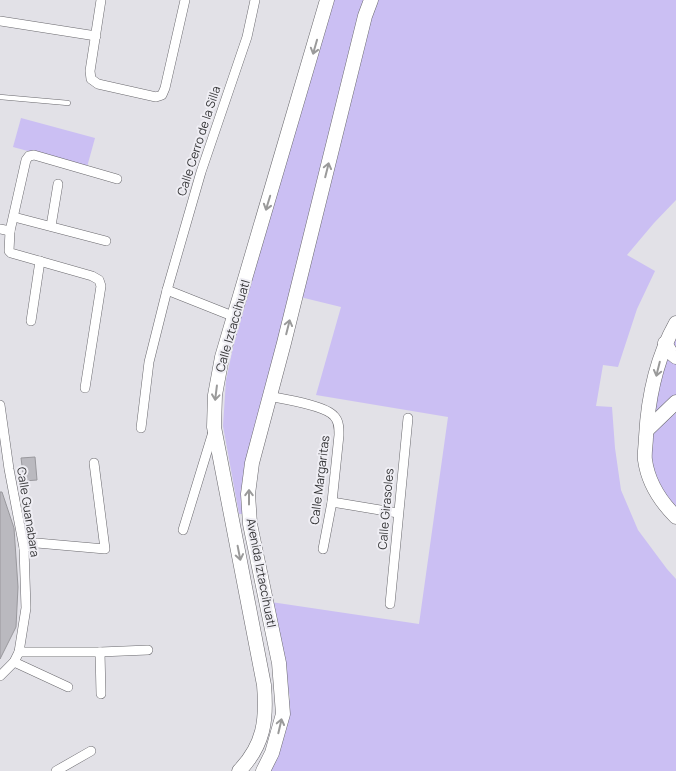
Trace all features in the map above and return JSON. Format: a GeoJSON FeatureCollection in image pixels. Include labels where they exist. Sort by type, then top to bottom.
{"type":"FeatureCollection","features":[{"type":"Feature","properties":{"kind":"street"},"geometry":{"type":"LineString","coordinates":[[101,0],[90,70],[91,79],[98,84],[156,97],[162,95],[165,88],[184,0]]}},
{"type":"Feature","properties":{"kind":"street","name":"Calle Cerro de la Silla"},"geometry":{"type":"LineString","coordinates":[[141,428],[149,362],[167,290],[201,172],[247,37],[255,0]]}},
{"type":"Feature","properties":{"kind":"street","name":"Calle Iztaccíhuatl"},"geometry":{"type":"LineString","coordinates":[[239,771],[251,757],[260,741],[266,709],[264,685],[214,427],[215,395],[222,357],[327,0]]}},
{"type":"Feature","properties":{"kind":"street","name":"Avenida Iztaccíhuatl"},"geometry":{"type":"LineString","coordinates":[[263,771],[272,753],[283,714],[279,663],[252,539],[248,494],[252,463],[365,16],[371,0]]}},
{"type":"Feature","properties":{"kind":"street"},"geometry":{"type":"LineString","coordinates":[[0,21],[96,36]]}},
{"type":"Feature","properties":{"kind":"street"},"geometry":{"type":"LineString","coordinates":[[85,388],[101,286],[99,280],[92,276],[10,253],[10,231],[26,160],[29,156],[34,155],[117,178]]}},
{"type":"Feature","properties":{"kind":"street"},"geometry":{"type":"LineString","coordinates":[[51,226],[58,184]]}},
{"type":"Feature","properties":{"kind":"street"},"geometry":{"type":"LineString","coordinates":[[14,217],[106,241]]}},
{"type":"Feature","properties":{"kind":"street"},"geometry":{"type":"LineString","coordinates":[[0,229],[10,231]]}},
{"type":"Feature","properties":{"kind":"street"},"geometry":{"type":"LineString","coordinates":[[31,321],[40,261]]}},
{"type":"Feature","properties":{"kind":"street"},"geometry":{"type":"LineString","coordinates":[[167,290],[234,317]]}},
{"type":"Feature","properties":{"kind":"street"},"geometry":{"type":"LineString","coordinates":[[676,324],[665,343],[648,410],[645,460],[652,483],[662,501],[676,517]]}},
{"type":"Feature","properties":{"kind":"street"},"geometry":{"type":"LineString","coordinates":[[665,343],[676,357]]}},
{"type":"Feature","properties":{"kind":"street","name":"Calle Margaritas"},"geometry":{"type":"LineString","coordinates":[[268,396],[326,410],[334,416],[339,425],[332,502],[323,549]]}},
{"type":"Feature","properties":{"kind":"street"},"geometry":{"type":"LineString","coordinates":[[647,430],[676,402]]}},
{"type":"Feature","properties":{"kind":"street","name":"Calle Guanabara"},"geometry":{"type":"LineString","coordinates":[[0,406],[9,469],[24,548],[26,608],[19,652],[14,662],[0,676]]}},
{"type":"Feature","properties":{"kind":"street","name":"Calle Girasoles"},"geometry":{"type":"LineString","coordinates":[[390,604],[408,418]]}},
{"type":"Feature","properties":{"kind":"street"},"geometry":{"type":"LineString","coordinates":[[183,530],[214,427]]}},
{"type":"Feature","properties":{"kind":"street"},"geometry":{"type":"LineString","coordinates":[[24,548],[38,543],[105,549],[94,463]]}},
{"type":"Feature","properties":{"kind":"street"},"geometry":{"type":"LineString","coordinates":[[0,476],[9,469]]}},
{"type":"Feature","properties":{"kind":"street"},"geometry":{"type":"LineString","coordinates":[[332,502],[398,513]]}},
{"type":"Feature","properties":{"kind":"street"},"geometry":{"type":"LineString","coordinates":[[19,652],[148,650]]}},
{"type":"Feature","properties":{"kind":"street"},"geometry":{"type":"LineString","coordinates":[[100,652],[101,694]]}},
{"type":"Feature","properties":{"kind":"street"},"geometry":{"type":"LineString","coordinates":[[14,662],[68,686]]}},
{"type":"Feature","properties":{"kind":"street"},"geometry":{"type":"LineString","coordinates":[[56,771],[91,751]]}},
{"type":"Feature","properties":{"kind":"lane"},"geometry":{"type":"LineString","coordinates":[[0,97],[68,103]]}},
{"type":"Feature","properties":{"kind":"shaded area"},"geometry":{"type":"Polygon","coordinates":[[[334,0],[676,0],[676,200],[627,255],[655,271],[637,309],[618,367],[603,365],[596,406],[612,407],[621,490],[638,530],[676,579],[676,771],[268,771],[275,763],[290,698],[271,602],[419,624],[448,417],[316,395],[341,307],[292,295],[243,514],[239,514],[223,426],[226,380],[237,329],[334,0]]]}},
{"type":"Feature","properties":{"kind":"shaded area"},"geometry":{"type":"Polygon","coordinates":[[[21,118],[95,138],[87,167],[13,147],[21,118]]]}},
{"type":"Feature","properties":{"kind":"shaded area"},"geometry":{"type":"Polygon","coordinates":[[[676,323],[676,516],[646,460],[649,409],[676,323]]]}},
{"type":"Feature","properties":{"kind":"building"},"geometry":{"type":"Polygon","coordinates":[[[35,457],[37,480],[24,481],[21,458],[35,457]]]}},
{"type":"Feature","properties":{"kind":"building"},"geometry":{"type":"Polygon","coordinates":[[[0,492],[2,492],[14,528],[18,587],[16,627],[0,659],[0,492]]]}}]}
